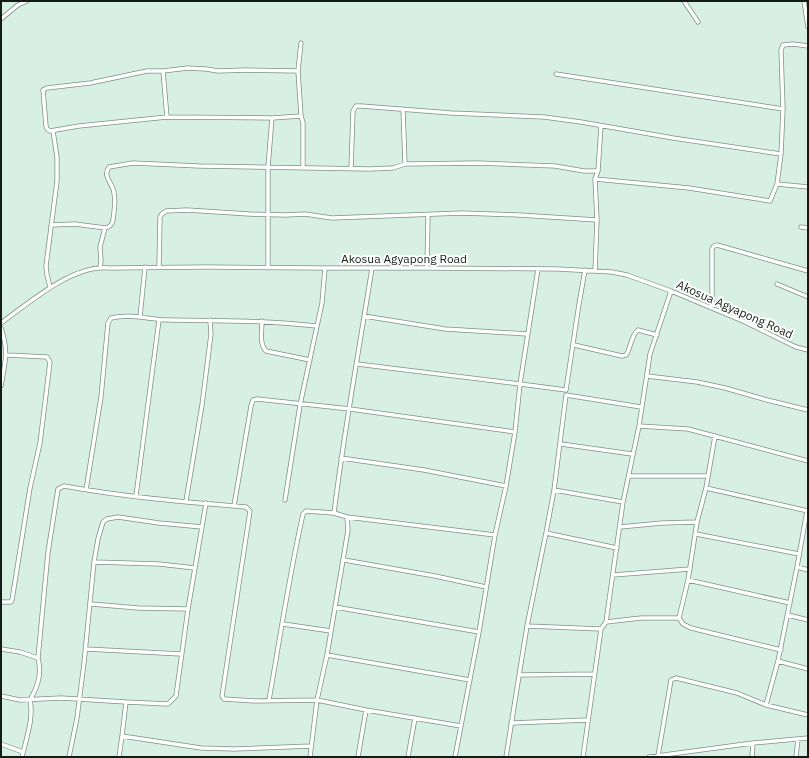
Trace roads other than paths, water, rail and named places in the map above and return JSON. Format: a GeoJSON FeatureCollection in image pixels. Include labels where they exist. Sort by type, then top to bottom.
{"type":"FeatureCollection","features":[{"type":"Feature","properties":{"kind":"street"},"geometry":{"type":"LineString","coordinates":[[1,19],[18,5],[27,1]]}},
{"type":"Feature","properties":{"kind":"street"},"geometry":{"type":"LineString","coordinates":[[684,1],[698,22]]}},
{"type":"Feature","properties":{"kind":"street"},"geometry":{"type":"LineString","coordinates":[[806,3],[808,27]]}},
{"type":"Feature","properties":{"kind":"street"},"geometry":{"type":"LineString","coordinates":[[301,43],[298,71],[301,116],[303,123],[304,168]]}},
{"type":"Feature","properties":{"kind":"street"},"geometry":{"type":"LineString","coordinates":[[595,179],[688,188],[770,201],[777,184],[781,154],[783,109],[781,50],[783,45],[793,44],[808,46]]}},
{"type":"Feature","properties":{"kind":"street"},"geometry":{"type":"LineString","coordinates":[[298,71],[246,70],[218,72],[206,69],[188,68],[148,71],[90,83],[44,89],[42,94],[46,126],[47,129],[53,131],[79,126],[168,117],[272,118],[301,116]]}},
{"type":"Feature","properties":{"kind":"street"},"geometry":{"type":"LineString","coordinates":[[163,71],[168,117]]}},
{"type":"Feature","properties":{"kind":"street"},"geometry":{"type":"LineString","coordinates":[[556,74],[783,109]]}},
{"type":"Feature","properties":{"kind":"street"},"geometry":{"type":"LineString","coordinates":[[351,168],[351,142],[354,108],[356,106],[451,113],[544,117],[781,154]]}},
{"type":"Feature","properties":{"kind":"street"},"geometry":{"type":"LineString","coordinates":[[403,110],[405,164]]}},
{"type":"Feature","properties":{"kind":"street"},"geometry":{"type":"LineString","coordinates":[[268,268],[268,167],[272,118]]}},
{"type":"Feature","properties":{"kind":"street"},"geometry":{"type":"LineString","coordinates":[[595,271],[597,220],[595,179],[598,171],[601,126]]}},
{"type":"Feature","properties":{"kind":"street"},"geometry":{"type":"LineString","coordinates":[[50,288],[46,266],[57,181],[57,158],[53,131]]}},
{"type":"Feature","properties":{"kind":"street"},"geometry":{"type":"LineString","coordinates":[[51,225],[75,224],[105,228],[112,224],[114,213],[114,194],[106,175],[109,167],[133,163],[304,168],[389,168],[405,164],[493,164],[555,166],[584,172],[598,171]]}},
{"type":"Feature","properties":{"kind":"street"},"geometry":{"type":"LineString","coordinates":[[777,184],[808,187]]}},
{"type":"Feature","properties":{"kind":"street"},"geometry":{"type":"LineString","coordinates":[[159,267],[160,217],[166,211],[187,210],[249,214],[305,214],[332,218],[428,215],[445,213],[597,220]]}},
{"type":"Feature","properties":{"kind":"street"},"geometry":{"type":"LineString","coordinates":[[427,268],[428,215]]}},
{"type":"Feature","properties":{"kind":"street"},"geometry":{"type":"LineString","coordinates":[[801,227],[808,228]]}},
{"type":"Feature","properties":{"kind":"street"},"geometry":{"type":"LineString","coordinates":[[100,267],[100,247],[105,228]]}},
{"type":"Feature","properties":{"kind":"street"},"geometry":{"type":"LineString","coordinates":[[712,308],[712,250],[717,245],[808,271]]}},
{"type":"Feature","properties":{"kind":"street","name":"Akosua Agyapong Road"},"geometry":{"type":"LineString","coordinates":[[1,323],[50,288],[79,273],[100,267],[207,266],[268,268],[585,270],[612,272],[627,275],[671,291],[712,308],[796,347],[808,350]]}},
{"type":"Feature","properties":{"kind":"street"},"geometry":{"type":"LineString","coordinates":[[140,317],[145,267]]}},
{"type":"Feature","properties":{"kind":"street"},"geometry":{"type":"LineString","coordinates":[[285,500],[300,404],[322,303],[325,268]]}},
{"type":"Feature","properties":{"kind":"street"},"geometry":{"type":"LineString","coordinates":[[334,513],[341,458],[372,268]]}},
{"type":"Feature","properties":{"kind":"street"},"geometry":{"type":"LineString","coordinates":[[455,757],[479,632],[495,535],[506,486],[538,269]]}},
{"type":"Feature","properties":{"kind":"street"},"geometry":{"type":"LineString","coordinates":[[506,757],[520,675],[526,626],[554,490],[561,444],[566,390],[585,270]]}},
{"type":"Feature","properties":{"kind":"street"},"geometry":{"type":"LineString","coordinates":[[776,284],[808,298]]}},
{"type":"Feature","properties":{"kind":"street"},"geometry":{"type":"LineString","coordinates":[[583,757],[601,629],[606,622],[623,502],[630,476],[632,454],[639,426],[650,354],[671,291]]}},
{"type":"Feature","properties":{"kind":"street"},"geometry":{"type":"LineString","coordinates":[[86,490],[101,397],[108,323],[111,318],[128,316],[159,320],[262,321],[317,326]]}},
{"type":"Feature","properties":{"kind":"street"},"geometry":{"type":"LineString","coordinates":[[364,316],[445,329],[528,334]]}},
{"type":"Feature","properties":{"kind":"street"},"geometry":{"type":"LineString","coordinates":[[136,496],[159,320]]}},
{"type":"Feature","properties":{"kind":"street"},"geometry":{"type":"LineString","coordinates":[[186,501],[202,405],[210,334],[210,320]]}},
{"type":"Feature","properties":{"kind":"street"},"geometry":{"type":"LineString","coordinates":[[262,321],[262,342],[263,348],[266,351],[310,360]]}},
{"type":"Feature","properties":{"kind":"street"},"geometry":{"type":"LineString","coordinates":[[1,328],[5,340],[7,355],[1,386]]}},
{"type":"Feature","properties":{"kind":"street"},"geometry":{"type":"LineString","coordinates":[[574,345],[626,356],[635,332],[638,330],[657,335]]}},
{"type":"Feature","properties":{"kind":"street"},"geometry":{"type":"LineString","coordinates":[[1,602],[7,603],[11,602],[12,600],[30,488],[40,443],[50,362],[47,357],[7,355]]}},
{"type":"Feature","properties":{"kind":"street"},"geometry":{"type":"LineString","coordinates":[[357,364],[566,390]]}},
{"type":"Feature","properties":{"kind":"street"},"geometry":{"type":"LineString","coordinates":[[647,376],[697,382],[808,410]]}},
{"type":"Feature","properties":{"kind":"street"},"geometry":{"type":"LineString","coordinates":[[566,395],[641,407]]}},
{"type":"Feature","properties":{"kind":"street"},"geometry":{"type":"LineString","coordinates":[[234,506],[253,400],[258,399],[350,409],[515,432]]}},
{"type":"Feature","properties":{"kind":"street"},"geometry":{"type":"LineString","coordinates":[[639,426],[688,429],[808,461]]}},
{"type":"Feature","properties":{"kind":"street"},"geometry":{"type":"LineString","coordinates":[[715,436],[706,488],[697,522],[688,580],[679,618],[682,624],[691,628],[781,650]]}},
{"type":"Feature","properties":{"kind":"street"},"geometry":{"type":"LineString","coordinates":[[561,444],[632,454]]}},
{"type":"Feature","properties":{"kind":"street"},"geometry":{"type":"LineString","coordinates":[[341,458],[424,470],[506,486]]}},
{"type":"Feature","properties":{"kind":"street"},"geometry":{"type":"LineString","coordinates":[[630,476],[708,476]]}},
{"type":"Feature","properties":{"kind":"street"},"geometry":{"type":"LineString","coordinates":[[22,757],[30,715],[30,700],[38,687],[40,666],[38,658],[48,552],[58,489],[64,486],[165,500],[246,507],[250,511],[222,696],[224,700],[317,700],[461,726]]}},
{"type":"Feature","properties":{"kind":"street"},"geometry":{"type":"LineString","coordinates":[[706,488],[807,511],[781,650],[766,705]]}},
{"type":"Feature","properties":{"kind":"street"},"geometry":{"type":"LineString","coordinates":[[554,490],[623,502]]}},
{"type":"Feature","properties":{"kind":"street"},"geometry":{"type":"LineString","coordinates":[[1,696],[20,700],[62,698],[168,704],[176,696],[181,654],[206,503]]}},
{"type":"Feature","properties":{"kind":"street"},"geometry":{"type":"LineString","coordinates":[[269,700],[283,624],[292,563],[303,514],[306,512],[334,513],[347,517],[495,535]]}},
{"type":"Feature","properties":{"kind":"street"},"geometry":{"type":"LineString","coordinates":[[69,757],[86,649],[94,562],[103,522],[107,519],[118,517],[202,527]]}},
{"type":"Feature","properties":{"kind":"street"},"geometry":{"type":"LineString","coordinates":[[310,757],[317,700],[327,655],[344,560],[348,530],[347,517]]}},
{"type":"Feature","properties":{"kind":"street"},"geometry":{"type":"LineString","coordinates":[[620,527],[662,523],[697,522]]}},
{"type":"Feature","properties":{"kind":"street"},"geometry":{"type":"LineString","coordinates":[[546,533],[617,548]]}},
{"type":"Feature","properties":{"kind":"street"},"geometry":{"type":"LineString","coordinates":[[696,534],[799,554]]}},
{"type":"Feature","properties":{"kind":"street"},"geometry":{"type":"LineString","coordinates":[[344,560],[486,587]]}},
{"type":"Feature","properties":{"kind":"street"},"geometry":{"type":"LineString","coordinates":[[94,562],[159,564],[195,568]]}},
{"type":"Feature","properties":{"kind":"street"},"geometry":{"type":"LineString","coordinates":[[797,567],[808,570]]}},
{"type":"Feature","properties":{"kind":"street"},"geometry":{"type":"LineString","coordinates":[[613,575],[690,569]]}},
{"type":"Feature","properties":{"kind":"street"},"geometry":{"type":"LineString","coordinates":[[688,580],[790,603]]}},
{"type":"Feature","properties":{"kind":"street"},"geometry":{"type":"LineString","coordinates":[[91,604],[138,608],[188,609]]}},
{"type":"Feature","properties":{"kind":"street"},"geometry":{"type":"LineString","coordinates":[[335,607],[479,632]]}},
{"type":"Feature","properties":{"kind":"street"},"geometry":{"type":"LineString","coordinates":[[788,615],[808,620]]}},
{"type":"Feature","properties":{"kind":"street"},"geometry":{"type":"LineString","coordinates":[[606,622],[641,618],[679,618]]}},
{"type":"Feature","properties":{"kind":"street"},"geometry":{"type":"LineString","coordinates":[[283,624],[331,631]]}},
{"type":"Feature","properties":{"kind":"street"},"geometry":{"type":"LineString","coordinates":[[526,626],[601,629]]}},
{"type":"Feature","properties":{"kind":"street"},"geometry":{"type":"LineString","coordinates":[[1,649],[20,652],[38,658]]}},
{"type":"Feature","properties":{"kind":"street"},"geometry":{"type":"LineString","coordinates":[[86,649],[181,654]]}},
{"type":"Feature","properties":{"kind":"street"},"geometry":{"type":"LineString","coordinates":[[327,655],[470,680]]}},
{"type":"Feature","properties":{"kind":"street"},"geometry":{"type":"LineString","coordinates":[[778,661],[808,669]]}},
{"type":"Feature","properties":{"kind":"street"},"geometry":{"type":"LineString","coordinates":[[520,675],[594,674]]}},
{"type":"Feature","properties":{"kind":"street"},"geometry":{"type":"LineString","coordinates":[[658,756],[671,680],[676,678],[737,694],[766,705],[808,715]]}},
{"type":"Feature","properties":{"kind":"street"},"geometry":{"type":"LineString","coordinates":[[119,757],[126,702]]}},
{"type":"Feature","properties":{"kind":"street"},"geometry":{"type":"LineString","coordinates":[[358,757],[366,710]]}},
{"type":"Feature","properties":{"kind":"street"},"geometry":{"type":"LineString","coordinates":[[408,757],[415,718]]}},
{"type":"Feature","properties":{"kind":"street"},"geometry":{"type":"LineString","coordinates":[[511,723],[588,720]]}},
{"type":"Feature","properties":{"kind":"street"},"geometry":{"type":"LineString","coordinates":[[122,736],[202,748],[234,749],[311,746]]}},
{"type":"Feature","properties":{"kind":"street"},"geometry":{"type":"LineString","coordinates":[[649,757],[753,743],[808,738]]}},
{"type":"Feature","properties":{"kind":"street"},"geometry":{"type":"LineString","coordinates":[[796,757],[798,739]]}},
{"type":"Feature","properties":{"kind":"street"},"geometry":{"type":"LineString","coordinates":[[752,757],[753,743]]}},
{"type":"Feature","properties":{"kind":"street"},"geometry":{"type":"LineString","coordinates":[[1,744],[23,752]]}}]}
